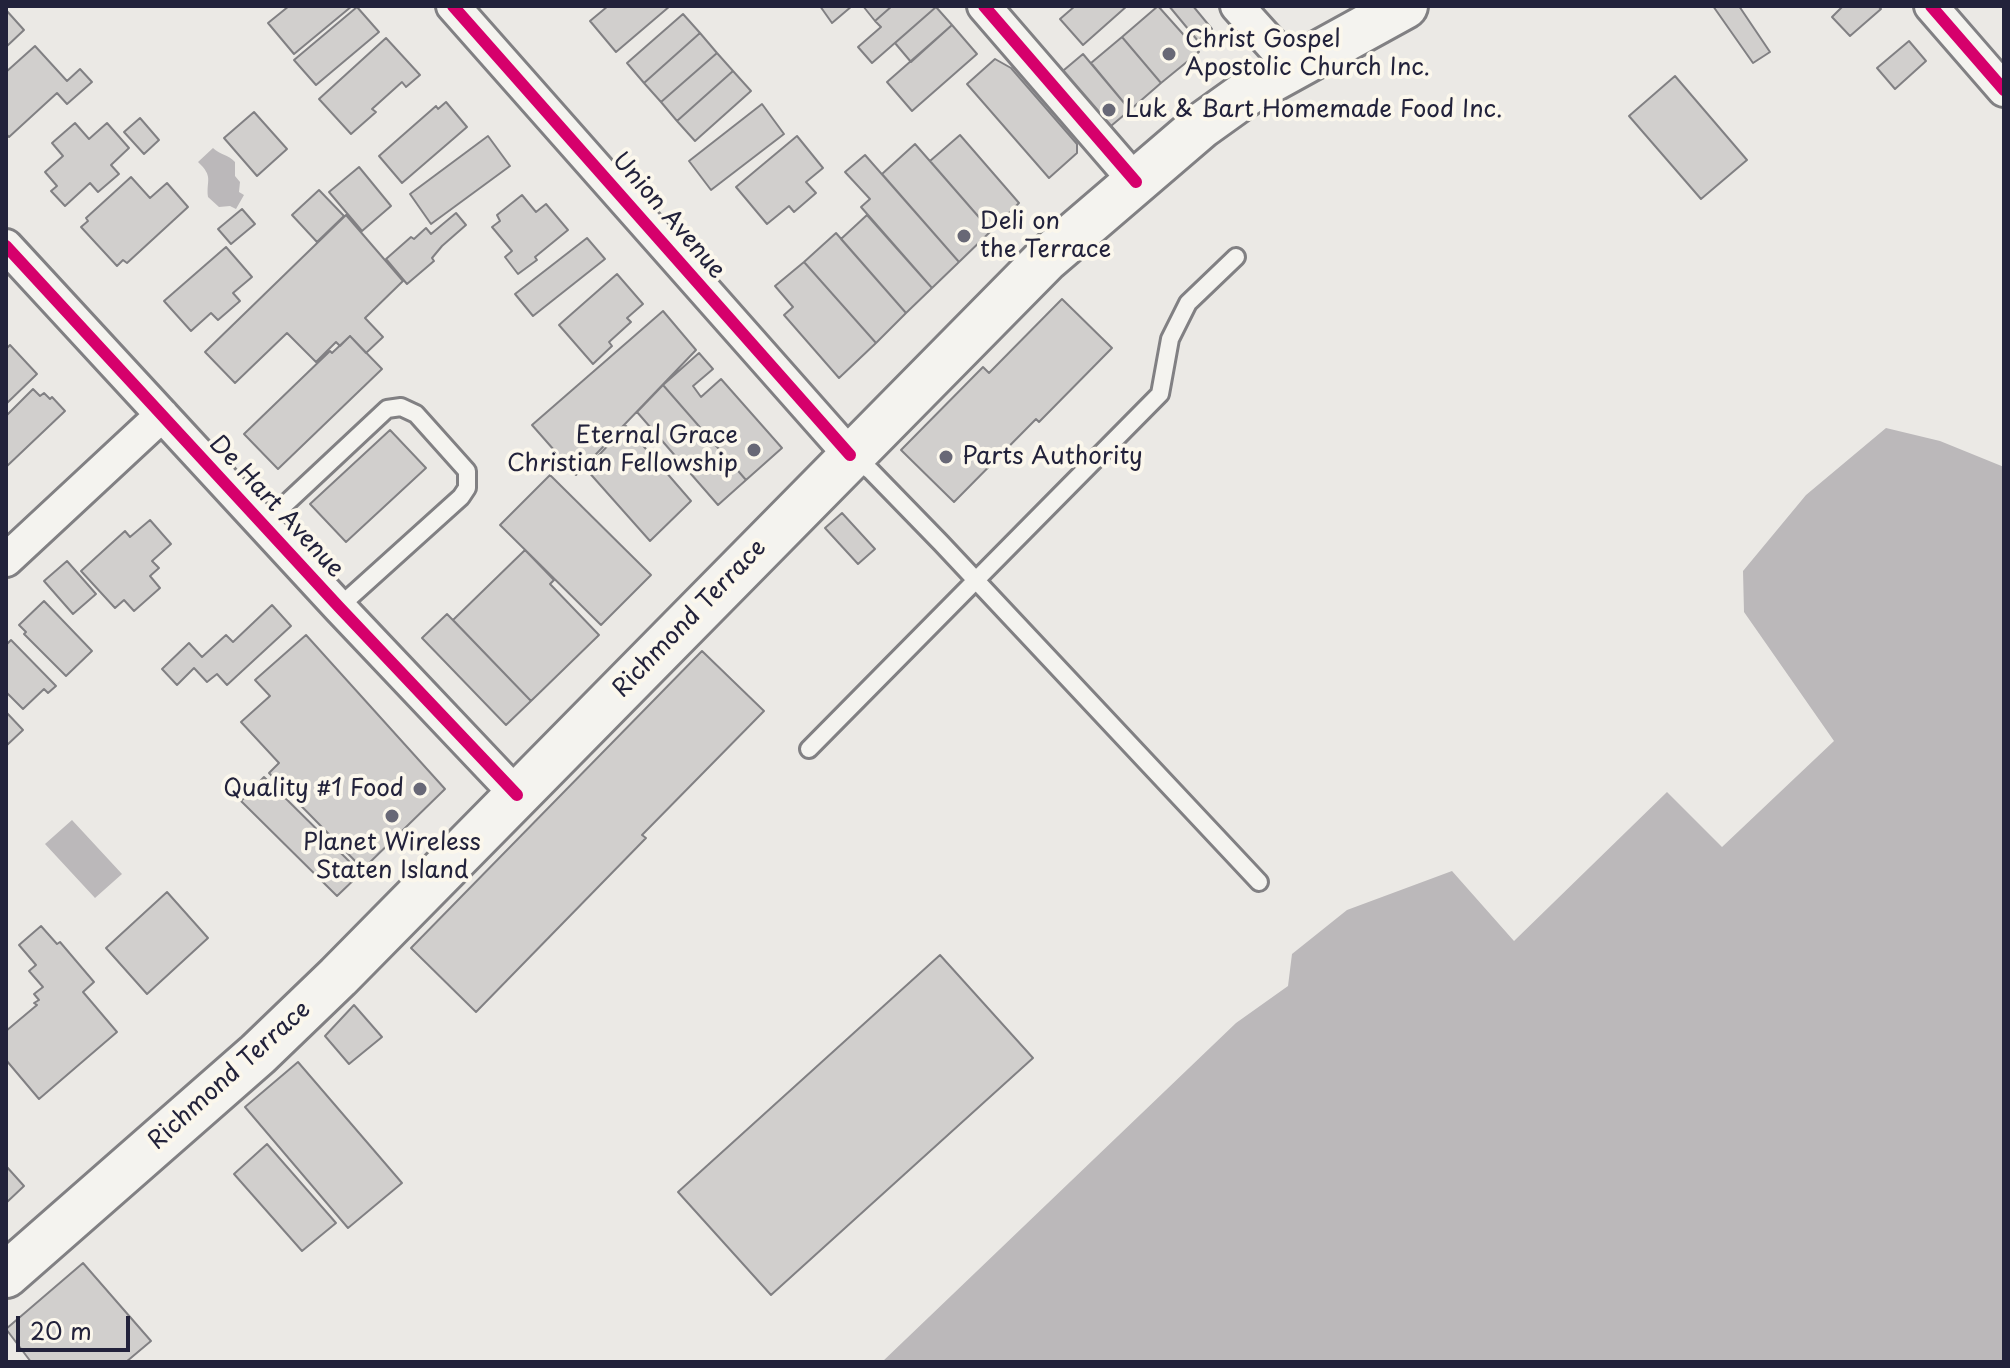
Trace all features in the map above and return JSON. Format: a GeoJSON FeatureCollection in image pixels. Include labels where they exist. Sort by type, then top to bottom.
{"type":"FeatureCollection","features":[{"type":"Feature","properties":{"kind":"main road","name":"Richmond Terrace"},"geometry":{"type":"LineString","coordinates":[[6,1275],[258,1054],[338,977],[1046,259],[1223,110],[1292,67],[1405,6]]}},
{"type":"Feature","properties":{"kind":"street","name":"Union Avenue"},"geometry":{"type":"LineString","coordinates":[[453,6],[850,455]]}},
{"type":"Feature","properties":{"kind":"street"},"geometry":{"type":"LineString","coordinates":[[984,6],[1136,182]]}},
{"type":"Feature","properties":{"kind":"street"},"geometry":{"type":"LineString","coordinates":[[1237,6],[1292,67]]}},
{"type":"Feature","properties":{"kind":"street"},"geometry":{"type":"LineString","coordinates":[[1931,6],[2004,90]]}},
{"type":"Feature","properties":{"kind":"street","name":"De Hart Avenue"},"geometry":{"type":"LineString","coordinates":[[6,246],[517,795]]}},
{"type":"Feature","properties":{"kind":"street"},"geometry":{"type":"LineString","coordinates":[[6,560],[162,415]]}},
{"type":"Feature","properties":{"kind":"lane"},"geometry":{"type":"LineString","coordinates":[[809,749],[1160,394],[1170,339],[1188,303],[1236,257]]}},
{"type":"Feature","properties":{"kind":"lane"},"geometry":{"type":"LineString","coordinates":[[263,525],[387,409],[401,407],[416,414],[467,471],[467,488],[461,497],[339,607]]}},
{"type":"Feature","properties":{"kind":"lane"},"geometry":{"type":"LineString","coordinates":[[850,455],[871,471],[1259,882]]}},
{"type":"Feature","properties":{"kind":"shaded area"},"geometry":{"type":"Polygon","coordinates":[[[213,148],[235,162],[239,192],[244,195],[236,209],[219,207],[208,197],[208,175],[198,162],[213,148]]]}},
{"type":"Feature","properties":{"kind":"shaded area"},"geometry":{"type":"Polygon","coordinates":[[[1886,428],[1940,441],[2004,467],[2004,1362],[882,1362],[1236,1023],[1288,986],[1292,954],[1347,910],[1452,871],[1514,941],[1667,792],[1722,847],[1834,741],[1744,612],[1743,571],[1806,495],[1886,428]]]}},
{"type":"Feature","properties":{"kind":"shaded area"},"geometry":{"type":"Polygon","coordinates":[[[72,820],[122,874],[95,898],[45,844],[72,820]]]}},
{"type":"Feature","properties":{"kind":"building"},"geometry":{"type":"Polygon","coordinates":[[[289,6],[352,6],[294,54],[268,23],[289,6]]]}},
{"type":"Feature","properties":{"kind":"building"},"geometry":{"type":"Polygon","coordinates":[[[608,6],[670,6],[616,52],[590,21],[608,6]]]}},
{"type":"Feature","properties":{"kind":"building"},"geometry":{"type":"Polygon","coordinates":[[[820,6],[852,6],[832,23],[820,6]]]}},
{"type":"Feature","properties":{"kind":"building"},"geometry":{"type":"Polygon","coordinates":[[[863,6],[892,6],[875,21],[863,6]]]}},
{"type":"Feature","properties":{"kind":"building"},"geometry":{"type":"Polygon","coordinates":[[[892,6],[936,7],[872,63],[858,47],[881,27],[875,21],[892,6]]]}},
{"type":"Feature","properties":{"kind":"building"},"geometry":{"type":"Polygon","coordinates":[[[1075,6],[1127,6],[1083,45],[1060,19],[1075,6]]]}},
{"type":"Feature","properties":{"kind":"building"},"geometry":{"type":"Polygon","coordinates":[[[1158,6],[1199,52],[1161,83],[1122,37],[1158,6]]]}},
{"type":"Feature","properties":{"kind":"building"},"geometry":{"type":"Polygon","coordinates":[[[1169,6],[1193,6],[1212,29],[1198,41],[1169,6]]]}},
{"type":"Feature","properties":{"kind":"building"},"geometry":{"type":"Polygon","coordinates":[[[1713,6],[1739,6],[1770,52],[1753,63],[1713,6]]]}},
{"type":"Feature","properties":{"kind":"building"},"geometry":{"type":"Polygon","coordinates":[[[1843,6],[1878,6],[1881,9],[1850,36],[1832,17],[1843,6]]]}},
{"type":"Feature","properties":{"kind":"building"},"geometry":{"type":"Polygon","coordinates":[[[357,7],[379,32],[316,85],[294,60],[357,7]]]}},
{"type":"Feature","properties":{"kind":"building"},"geometry":{"type":"Polygon","coordinates":[[[936,7],[952,25],[911,62],[895,43],[936,7]]]}},
{"type":"Feature","properties":{"kind":"building"},"geometry":{"type":"Polygon","coordinates":[[[6,10],[24,30],[6,47],[6,10]]]}},
{"type":"Feature","properties":{"kind":"building"},"geometry":{"type":"Polygon","coordinates":[[[683,14],[700,33],[644,83],[627,63],[683,14]]]}},
{"type":"Feature","properties":{"kind":"building"},"geometry":{"type":"Polygon","coordinates":[[[952,25],[977,54],[912,111],[887,82],[952,25]]]}},
{"type":"Feature","properties":{"kind":"building"},"geometry":{"type":"Polygon","coordinates":[[[700,33],[717,53],[661,102],[644,83],[700,33]]]}},
{"type":"Feature","properties":{"kind":"building"},"geometry":{"type":"Polygon","coordinates":[[[1122,37],[1161,83],[1130,110],[1091,63],[1122,37]]]}},
{"type":"Feature","properties":{"kind":"building"},"geometry":{"type":"Polygon","coordinates":[[[386,38],[420,75],[406,87],[402,82],[372,109],[376,112],[351,134],[319,99],[386,38]]]}},
{"type":"Feature","properties":{"kind":"building"},"geometry":{"type":"Polygon","coordinates":[[[1909,41],[1926,61],[1895,89],[1877,68],[1909,41]]]}},
{"type":"Feature","properties":{"kind":"building"},"geometry":{"type":"Polygon","coordinates":[[[35,46],[67,81],[80,69],[92,82],[67,104],[57,93],[9,137],[6,134],[6,72],[35,46]]]}},
{"type":"Feature","properties":{"kind":"building"},"geometry":{"type":"Polygon","coordinates":[[[717,53],[733,71],[677,121],[661,102],[717,53]]]}},
{"type":"Feature","properties":{"kind":"building"},"geometry":{"type":"Polygon","coordinates":[[[1083,54],[1130,110],[1105,131],[1058,75],[1083,54]]]}},
{"type":"Feature","properties":{"kind":"building"},"geometry":{"type":"Polygon","coordinates":[[[995,59],[1011,68],[1077,144],[1077,153],[1049,178],[967,84],[995,59]]]}},
{"type":"Feature","properties":{"kind":"building"},"geometry":{"type":"Polygon","coordinates":[[[733,71],[751,91],[695,141],[677,121],[733,71]]]}},
{"type":"Feature","properties":{"kind":"building"},"geometry":{"type":"Polygon","coordinates":[[[1675,76],[1747,160],[1701,199],[1629,116],[1675,76]]]}},
{"type":"Feature","properties":{"kind":"building"},"geometry":{"type":"Polygon","coordinates":[[[446,102],[467,127],[402,183],[379,156],[436,106],[438,109],[446,102]]]}},
{"type":"Feature","properties":{"kind":"building"},"geometry":{"type":"Polygon","coordinates":[[[762,104],[784,134],[711,190],[689,161],[762,104]]]}},
{"type":"Feature","properties":{"kind":"building"},"geometry":{"type":"Polygon","coordinates":[[[254,112],[287,149],[257,176],[224,138],[254,112]]]}},
{"type":"Feature","properties":{"kind":"building"},"geometry":{"type":"Polygon","coordinates":[[[140,118],[159,140],[144,154],[124,132],[140,118]]]}},
{"type":"Feature","properties":{"kind":"building"},"geometry":{"type":"Polygon","coordinates":[[[75,123],[89,139],[107,123],[129,148],[111,165],[119,174],[98,192],[90,183],[65,206],[51,191],[57,186],[45,172],[63,156],[52,143],[75,123]]]}},
{"type":"Feature","properties":{"kind":"building"},"geometry":{"type":"Polygon","coordinates":[[[960,135],[1019,203],[991,231],[930,161],[960,135]]]}},
{"type":"Feature","properties":{"kind":"building"},"geometry":{"type":"Polygon","coordinates":[[[488,136],[510,166],[431,224],[410,194],[488,136]]]}},
{"type":"Feature","properties":{"kind":"building"},"geometry":{"type":"Polygon","coordinates":[[[797,136],[823,168],[806,182],[816,193],[794,212],[789,206],[767,224],[736,187],[797,136]]]}},
{"type":"Feature","properties":{"kind":"building"},"geometry":{"type":"Polygon","coordinates":[[[915,144],[991,231],[959,262],[882,174],[915,144]]]}},
{"type":"Feature","properties":{"kind":"building"},"geometry":{"type":"Polygon","coordinates":[[[865,155],[959,262],[932,288],[861,207],[870,199],[845,172],[865,155]]]}},
{"type":"Feature","properties":{"kind":"building"},"geometry":{"type":"Polygon","coordinates":[[[359,167],[391,206],[362,231],[329,192],[359,167]]]}},
{"type":"Feature","properties":{"kind":"building"},"geometry":{"type":"Polygon","coordinates":[[[131,177],[150,198],[167,183],[188,207],[127,263],[123,260],[117,266],[81,227],[88,221],[86,218],[131,177]]]}},
{"type":"Feature","properties":{"kind":"building"},"geometry":{"type":"Polygon","coordinates":[[[319,190],[344,216],[317,242],[292,215],[319,190]]]}},
{"type":"Feature","properties":{"kind":"building"},"geometry":{"type":"Polygon","coordinates":[[[522,195],[536,212],[546,204],[568,230],[518,274],[505,257],[512,251],[492,227],[500,221],[497,215],[522,195]]]}},
{"type":"Feature","properties":{"kind":"building"},"geometry":{"type":"Polygon","coordinates":[[[242,209],[255,224],[231,244],[218,229],[242,209]]]}},
{"type":"Feature","properties":{"kind":"building"},"geometry":{"type":"Polygon","coordinates":[[[456,213],[466,225],[442,246],[432,258],[434,261],[407,284],[386,259],[411,237],[414,239],[426,228],[431,234],[456,213]]]}},
{"type":"Feature","properties":{"kind":"building"},"geometry":{"type":"Polygon","coordinates":[[[346,215],[403,281],[365,318],[383,337],[366,353],[350,336],[340,346],[336,342],[316,362],[287,333],[235,383],[205,352],[346,215]]]}},
{"type":"Feature","properties":{"kind":"building"},"geometry":{"type":"Polygon","coordinates":[[[867,215],[932,288],[906,313],[841,239],[867,215]]]}},
{"type":"Feature","properties":{"kind":"building"},"geometry":{"type":"Polygon","coordinates":[[[836,233],[906,313],[876,343],[804,262],[836,233]]]}},
{"type":"Feature","properties":{"kind":"building"},"geometry":{"type":"Polygon","coordinates":[[[587,238],[605,259],[533,316],[515,294],[587,238]]]}},
{"type":"Feature","properties":{"kind":"building"},"geometry":{"type":"Polygon","coordinates":[[[226,247],[252,277],[233,293],[240,301],[218,320],[211,313],[191,331],[164,301],[226,247]]]}},
{"type":"Feature","properties":{"kind":"building"},"geometry":{"type":"Polygon","coordinates":[[[804,262],[876,343],[839,378],[784,315],[793,307],[775,286],[804,262]]]}},
{"type":"Feature","properties":{"kind":"building"},"geometry":{"type":"Polygon","coordinates":[[[617,274],[643,304],[627,318],[631,322],[609,342],[612,346],[593,364],[559,325],[617,274]]]}},
{"type":"Feature","properties":{"kind":"building"},"geometry":{"type":"Polygon","coordinates":[[[1062,299],[1112,348],[954,502],[901,450],[983,367],[989,373],[1062,299]]]}},
{"type":"Feature","properties":{"kind":"building"},"geometry":{"type":"Polygon","coordinates":[[[663,311],[696,350],[576,475],[532,425],[663,311]]]}},
{"type":"Feature","properties":{"kind":"building"},"geometry":{"type":"Polygon","coordinates":[[[350,336],[382,369],[278,469],[244,434],[330,351],[332,353],[350,336]]]}},
{"type":"Feature","properties":{"kind":"building"},"geometry":{"type":"Polygon","coordinates":[[[10,345],[37,374],[6,404],[6,349],[10,345]]]}},
{"type":"Feature","properties":{"kind":"building"},"geometry":{"type":"Polygon","coordinates":[[[699,353],[713,369],[693,386],[701,397],[721,379],[782,448],[746,480],[663,385],[699,353]]]}},
{"type":"Feature","properties":{"kind":"building"},"geometry":{"type":"Polygon","coordinates":[[[663,385],[746,480],[718,505],[637,412],[663,385]]]}},
{"type":"Feature","properties":{"kind":"building"},"geometry":{"type":"Polygon","coordinates":[[[33,389],[40,396],[44,393],[50,399],[52,397],[65,411],[6,467],[6,416],[33,389]]]}},
{"type":"Feature","properties":{"kind":"building"},"geometry":{"type":"Polygon","coordinates":[[[626,426],[691,501],[650,541],[586,469],[626,426]]]}},
{"type":"Feature","properties":{"kind":"building"},"geometry":{"type":"Polygon","coordinates":[[[390,430],[426,468],[346,542],[310,504],[390,430]]]}},
{"type":"Feature","properties":{"kind":"building"},"geometry":{"type":"Polygon","coordinates":[[[550,475],[651,575],[601,625],[500,525],[550,475]]]}},
{"type":"Feature","properties":{"kind":"building"},"geometry":{"type":"Polygon","coordinates":[[[842,513],[875,549],[858,564],[825,528],[842,513]]]}},
{"type":"Feature","properties":{"kind":"building"},"geometry":{"type":"Polygon","coordinates":[[[150,520],[171,544],[152,561],[159,568],[150,576],[160,588],[134,611],[124,600],[115,608],[81,571],[125,531],[130,537],[150,520]]]}},
{"type":"Feature","properties":{"kind":"building"},"geometry":{"type":"Polygon","coordinates":[[[525,550],[554,580],[550,584],[599,635],[531,701],[453,620],[525,550]]]}},
{"type":"Feature","properties":{"kind":"building"},"geometry":{"type":"Polygon","coordinates":[[[67,561],[96,594],[73,614],[44,581],[67,561]]]}},
{"type":"Feature","properties":{"kind":"building"},"geometry":{"type":"Polygon","coordinates":[[[44,601],[92,651],[66,676],[24,634],[26,632],[19,625],[44,601]]]}},
{"type":"Feature","properties":{"kind":"building"},"geometry":{"type":"Polygon","coordinates":[[[272,605],[291,626],[227,685],[217,674],[207,682],[194,668],[177,685],[162,669],[189,643],[202,657],[226,635],[233,642],[272,605]]]}},
{"type":"Feature","properties":{"kind":"building"},"geometry":{"type":"Polygon","coordinates":[[[447,614],[531,701],[506,725],[422,638],[447,614]]]}},
{"type":"Feature","properties":{"kind":"building"},"geometry":{"type":"Polygon","coordinates":[[[306,635],[445,789],[363,869],[269,773],[279,763],[241,722],[270,696],[255,680],[306,635]]]}},
{"type":"Feature","properties":{"kind":"building"},"geometry":{"type":"Polygon","coordinates":[[[11,640],[56,686],[48,693],[44,689],[23,709],[6,692],[6,645],[11,640]]]}},
{"type":"Feature","properties":{"kind":"building"},"geometry":{"type":"Polygon","coordinates":[[[702,651],[764,711],[642,835],[646,838],[476,1012],[411,948],[702,651]]]}},
{"type":"Feature","properties":{"kind":"building"},"geometry":{"type":"Polygon","coordinates":[[[6,712],[23,730],[6,746],[6,712]]]}},
{"type":"Feature","properties":{"kind":"building"},"geometry":{"type":"Polygon","coordinates":[[[264,777],[361,873],[337,896],[241,801],[264,777]]]}},
{"type":"Feature","properties":{"kind":"building"},"geometry":{"type":"Polygon","coordinates":[[[167,892],[208,938],[147,994],[106,948],[167,892]]]}},
{"type":"Feature","properties":{"kind":"building"},"geometry":{"type":"Polygon","coordinates":[[[41,926],[57,944],[60,942],[94,982],[83,992],[117,1032],[39,1099],[6,1060],[6,1031],[39,1000],[34,994],[43,987],[29,971],[36,965],[19,945],[41,926]]]}},
{"type":"Feature","properties":{"kind":"building"},"geometry":{"type":"Polygon","coordinates":[[[940,955],[1033,1058],[771,1295],[678,1192],[940,955]]]}},
{"type":"Feature","properties":{"kind":"building"},"geometry":{"type":"Polygon","coordinates":[[[354,1005],[382,1037],[349,1064],[325,1036],[354,1005]]]}},
{"type":"Feature","properties":{"kind":"building"},"geometry":{"type":"Polygon","coordinates":[[[298,1062],[402,1183],[348,1228],[245,1107],[298,1062]]]}},
{"type":"Feature","properties":{"kind":"building"},"geometry":{"type":"Polygon","coordinates":[[[267,1144],[336,1223],[302,1251],[234,1174],[267,1144]]]}},
{"type":"Feature","properties":{"kind":"building"},"geometry":{"type":"Polygon","coordinates":[[[6,1166],[24,1186],[6,1203],[6,1166]]]}},
{"type":"Feature","properties":{"kind":"building"},"geometry":{"type":"Polygon","coordinates":[[[83,1263],[151,1341],[126,1362],[31,1362],[6,1329],[83,1263]]]}},
{"type":"Feature","properties":{"kind":"cycle path"},"geometry":{"type":"LineString","coordinates":[[453,6],[850,455]]}},
{"type":"Feature","properties":{"kind":"cycle path"},"geometry":{"type":"LineString","coordinates":[[984,6],[1136,182]]}},
{"type":"Feature","properties":{"kind":"cycle path"},"geometry":{"type":"LineString","coordinates":[[1931,6],[2004,90]]}},
{"type":"Feature","properties":{"kind":"cycle path"},"geometry":{"type":"LineString","coordinates":[[6,246],[517,795]]}},
{"type":"Feature","properties":{"kind":"place","name":"Christ Gospel Apostolic Church Inc."},"geometry":{"type":"Point","coordinates":[1169,54]}},
{"type":"Feature","properties":{"kind":"place","name":"Luk & Bart Homemade Food Inc."},"geometry":{"type":"Point","coordinates":[1109,110]}},
{"type":"Feature","properties":{"kind":"place","name":"Deli on the Terrace"},"geometry":{"type":"Point","coordinates":[964,236]}},
{"type":"Feature","properties":{"kind":"place","name":"Eternal Grace Christian Fellowship"},"geometry":{"type":"Point","coordinates":[754,450]}},
{"type":"Feature","properties":{"kind":"place","name":"Parts Authority"},"geometry":{"type":"Point","coordinates":[946,457]}},
{"type":"Feature","properties":{"kind":"place","name":"Quality #1 Food"},"geometry":{"type":"Point","coordinates":[420,789]}},
{"type":"Feature","properties":{"kind":"place","name":"Planet Wireless Staten Island"},"geometry":{"type":"Point","coordinates":[392,816]}}]}
